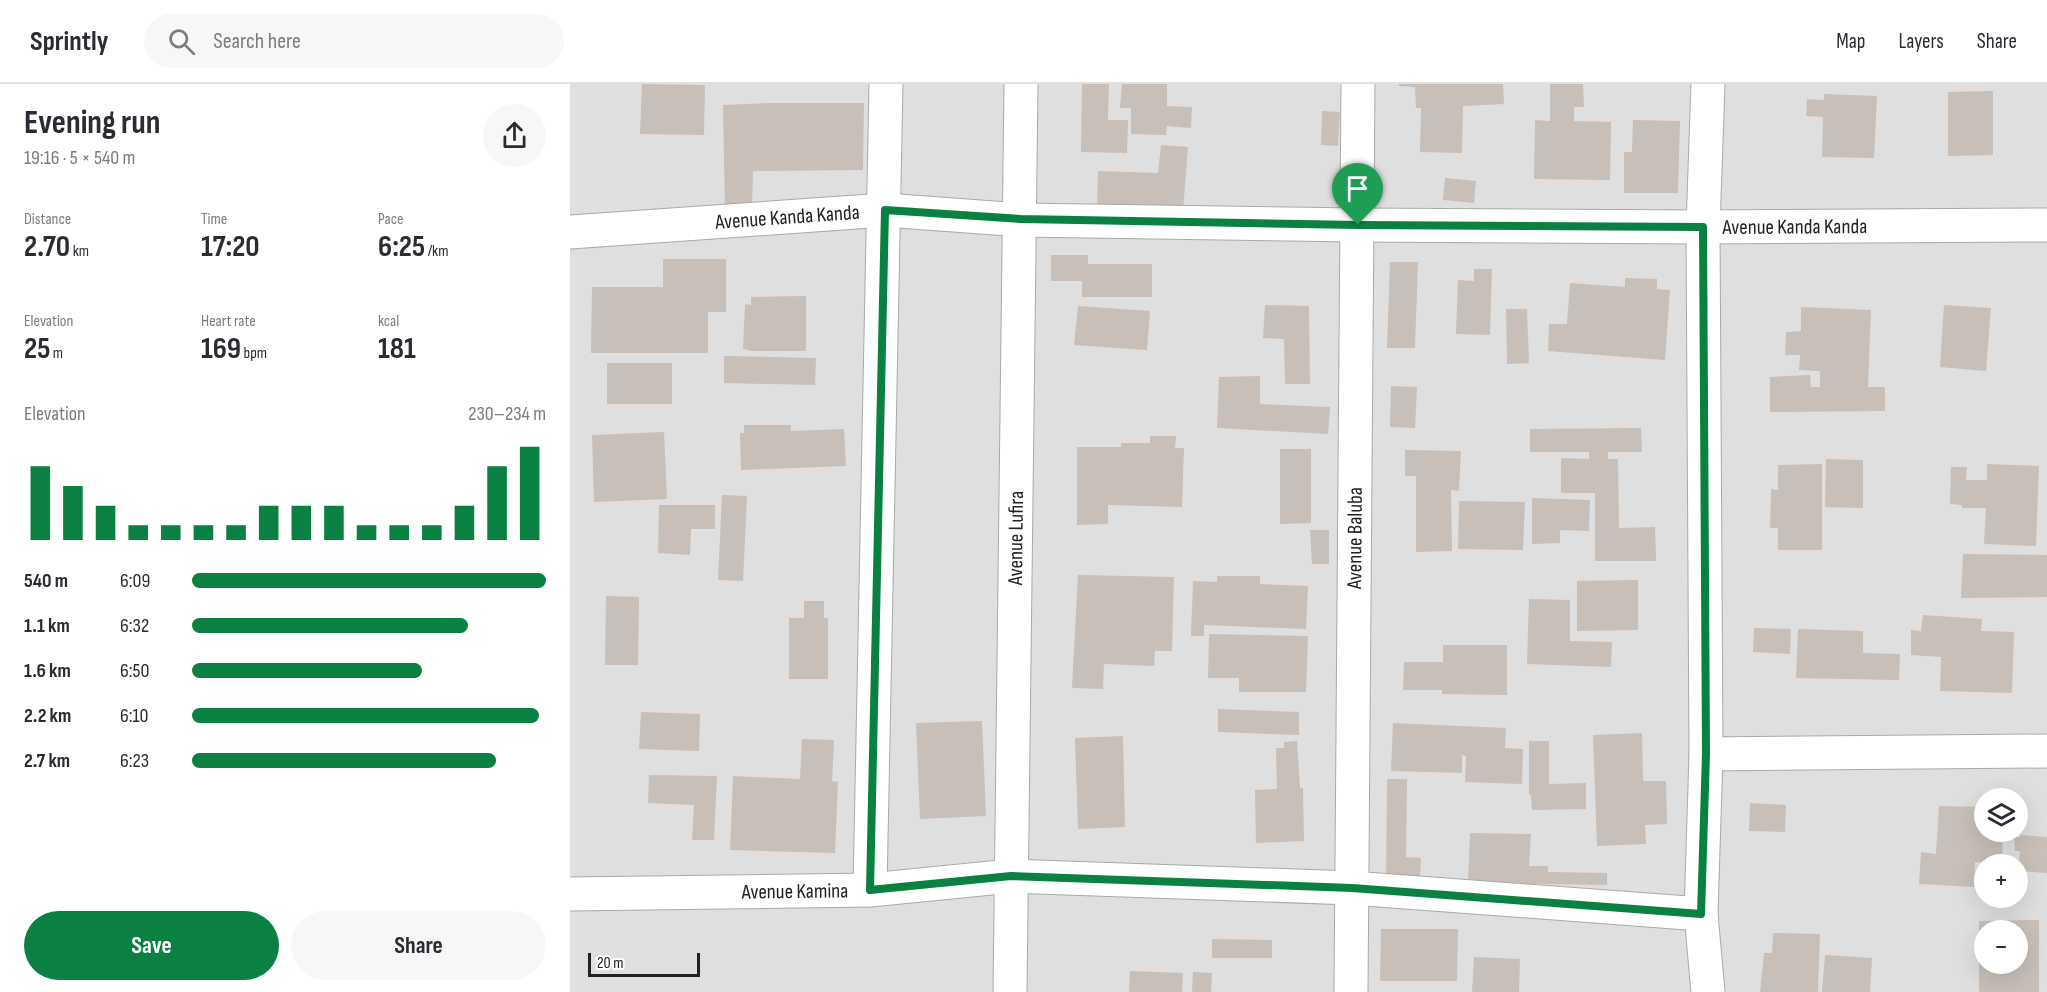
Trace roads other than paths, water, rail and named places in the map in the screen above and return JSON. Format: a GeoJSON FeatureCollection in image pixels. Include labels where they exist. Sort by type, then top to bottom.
{"type":"FeatureCollection","features":[{"type":"Feature","properties":{"kind":"street"},"geometry":{"type":"LineString","coordinates":[[870,890],[886,84]]}},
{"type":"Feature","properties":{"kind":"street","name":"Avenue Lufira"},"geometry":{"type":"LineString","coordinates":[[1010,992],[1021,84]]}},
{"type":"Feature","properties":{"kind":"street","name":"Avenue Baluba"},"geometry":{"type":"LineString","coordinates":[[1351,992],[1359,84]]}},
{"type":"Feature","properties":{"kind":"street"},"geometry":{"type":"LineString","coordinates":[[1708,84],[1703,227],[1706,754],[1701,914],[1708,992]]}},
{"type":"Feature","properties":{"kind":"street","name":"Avenue Kanda Kanda"},"geometry":{"type":"LineString","coordinates":[[570,232],[885,210],[1021,219],[1358,225],[1703,227],[2047,225]]}},
{"type":"Feature","properties":{"kind":"street"},"geometry":{"type":"LineString","coordinates":[[1706,754],[2047,751]]}},
{"type":"Feature","properties":{"kind":"street","name":"Avenue Kamina"},"geometry":{"type":"LineString","coordinates":[[570,894],[870,890],[1011,876],[1352,888],[1701,914]]}}]}
